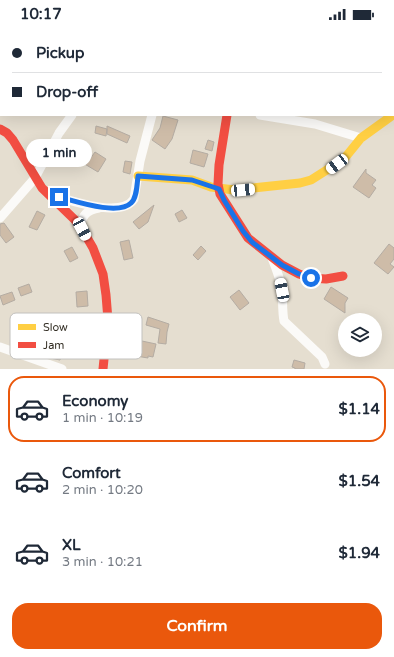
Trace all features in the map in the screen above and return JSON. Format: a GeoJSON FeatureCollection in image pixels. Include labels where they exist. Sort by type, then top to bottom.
{"type":"FeatureCollection","features":[{"type":"Feature","properties":{"kind":"street"},"geometry":{"type":"LineString","coordinates":[[0,218],[35,178],[59,133],[71,116]]}},
{"type":"Feature","properties":{"kind":"street"},"geometry":{"type":"LineString","coordinates":[[48,195],[92,206],[120,208],[131,204],[134,199],[140,161],[152,116]]}},
{"type":"Feature","properties":{"kind":"street"},"geometry":{"type":"LineString","coordinates":[[227,116],[219,171],[219,189],[220,194],[248,238],[282,265],[311,278],[326,279],[344,276]]}},
{"type":"Feature","properties":{"kind":"street"},"geometry":{"type":"LineString","coordinates":[[266,116],[315,124],[361,138]]}},
{"type":"Feature","properties":{"kind":"street"},"geometry":{"type":"LineString","coordinates":[[138,176],[192,180],[219,189],[234,190],[293,184],[311,180],[344,159],[361,138],[392,116]]}},
{"type":"Feature","properties":{"kind":"street"},"geometry":{"type":"LineString","coordinates":[[0,129],[7,133],[13,140],[35,178],[48,195],[75,220],[93,248],[103,274],[107,313]]}},
{"type":"Feature","properties":{"kind":"street"},"geometry":{"type":"LineString","coordinates":[[80,227],[83,216],[87,212],[92,209],[105,207]]}},
{"type":"Feature","properties":{"kind":"street"},"geometry":{"type":"LineString","coordinates":[[272,257],[281,286],[282,314],[284,322],[322,357],[325,364]]}},
{"type":"Feature","properties":{"kind":"street"},"geometry":{"type":"LineString","coordinates":[[0,347],[10,351]]}},
{"type":"Feature","properties":{"kind":"street"},"geometry":{"type":"LineString","coordinates":[[34,359],[62,369]]}},
{"type":"Feature","properties":{"kind":"street"},"geometry":{"type":"LineString","coordinates":[[103,369],[104,359]]}},
{"type":"Feature","properties":{"kind":"building"},"geometry":{"type":"Polygon","coordinates":[[[163,116],[178,120],[172,139],[165,149],[152,140],[160,128],[163,116]]]}},
{"type":"Feature","properties":{"kind":"building"},"geometry":{"type":"Polygon","coordinates":[[[96,126],[107,129],[106,136],[95,133],[96,126]]]}},
{"type":"Feature","properties":{"kind":"building"},"geometry":{"type":"Polygon","coordinates":[[[107,126],[130,136],[127,143],[107,134],[107,126]]]}},
{"type":"Feature","properties":{"kind":"building"},"geometry":{"type":"Polygon","coordinates":[[[208,140],[214,142],[212,151],[205,149],[208,140]]]}},
{"type":"Feature","properties":{"kind":"building"},"geometry":{"type":"Polygon","coordinates":[[[193,150],[208,154],[204,167],[190,163],[193,150]]]}},
{"type":"Feature","properties":{"kind":"building"},"geometry":{"type":"Polygon","coordinates":[[[95,152],[106,159],[98,172],[83,163],[87,157],[90,159],[95,152]]]}},
{"type":"Feature","properties":{"kind":"building"},"geometry":{"type":"Polygon","coordinates":[[[125,161],[132,162],[130,174],[123,172],[125,161]]]}},
{"type":"Feature","properties":{"kind":"building"},"geometry":{"type":"Polygon","coordinates":[[[366,169],[366,173],[376,180],[372,185],[376,188],[369,198],[353,187],[366,169]]]}},
{"type":"Feature","properties":{"kind":"building"},"geometry":{"type":"Polygon","coordinates":[[[154,205],[148,222],[139,229],[133,222],[154,205]]]}},
{"type":"Feature","properties":{"kind":"building"},"geometry":{"type":"Polygon","coordinates":[[[182,210],[187,218],[179,222],[175,214],[182,210]]]}},
{"type":"Feature","properties":{"kind":"building"},"geometry":{"type":"Polygon","coordinates":[[[37,211],[45,215],[37,230],[29,227],[37,211]]]}},
{"type":"Feature","properties":{"kind":"building"},"geometry":{"type":"Polygon","coordinates":[[[4,223],[14,237],[6,243],[0,235],[0,224],[4,223]]]}},
{"type":"Feature","properties":{"kind":"building"},"geometry":{"type":"Polygon","coordinates":[[[129,240],[133,258],[124,260],[120,242],[129,240]]]}},
{"type":"Feature","properties":{"kind":"building"},"geometry":{"type":"Polygon","coordinates":[[[389,244],[394,248],[394,259],[390,264],[394,267],[388,274],[374,263],[389,244]]]}},
{"type":"Feature","properties":{"kind":"building"},"geometry":{"type":"Polygon","coordinates":[[[201,246],[206,251],[198,260],[193,255],[201,246]]]}},
{"type":"Feature","properties":{"kind":"building"},"geometry":{"type":"Polygon","coordinates":[[[72,247],[78,258],[70,262],[64,251],[72,247]]]}},
{"type":"Feature","properties":{"kind":"building"},"geometry":{"type":"Polygon","coordinates":[[[29,284],[32,292],[21,296],[18,288],[29,284]]]}},
{"type":"Feature","properties":{"kind":"building"},"geometry":{"type":"Polygon","coordinates":[[[331,287],[348,298],[345,303],[345,313],[324,299],[331,287]]]}},
{"type":"Feature","properties":{"kind":"building"},"geometry":{"type":"Polygon","coordinates":[[[239,290],[249,303],[240,310],[230,297],[239,290]]]}},
{"type":"Feature","properties":{"kind":"building"},"geometry":{"type":"Polygon","coordinates":[[[87,291],[88,306],[77,307],[76,292],[87,291]]]}},
{"type":"Feature","properties":{"kind":"building"},"geometry":{"type":"Polygon","coordinates":[[[12,292],[15,300],[3,305],[0,296],[12,292]]]}},
{"type":"Feature","properties":{"kind":"building"},"geometry":{"type":"Polygon","coordinates":[[[148,317],[169,324],[166,344],[158,343],[160,329],[146,325],[148,317]]]}},
{"type":"Feature","properties":{"kind":"building"},"geometry":{"type":"Polygon","coordinates":[[[142,341],[156,344],[153,357],[148,356],[148,358],[142,357],[142,341]]]}},
{"type":"Feature","properties":{"kind":"building"},"geometry":{"type":"Polygon","coordinates":[[[294,360],[305,363],[304,369],[295,369],[292,367],[294,360]]]}},
{"type":"Feature","properties":{"kind":"traffic: slow"},"geometry":{"type":"LineString","coordinates":[[138,176],[192,180],[211,187],[234,190],[300,183],[311,180],[344,159],[361,138],[392,116]]}},
{"type":"Feature","properties":{"kind":"traffic: jam"},"geometry":{"type":"LineString","coordinates":[[227,116],[219,165],[218,184],[220,194],[248,238],[282,265],[299,274],[311,278],[326,279],[343,276]]}},
{"type":"Feature","properties":{"kind":"traffic: jam"},"geometry":{"type":"LineString","coordinates":[[0,129],[7,133],[13,140],[42,188],[75,220],[82,229],[93,248],[103,274],[107,313]]}},
{"type":"Feature","properties":{"kind":"traffic: jam"},"geometry":{"type":"LineString","coordinates":[[103,369],[104,359]]}},
{"type":"Feature","properties":{"kind":"route"},"geometry":{"type":"LineString","coordinates":[[59,197],[92,206],[120,208],[131,204],[134,199],[138,176],[162,179],[192,180],[219,189],[220,194],[243,231],[252,242],[282,265],[299,274],[311,278]]}}]}
